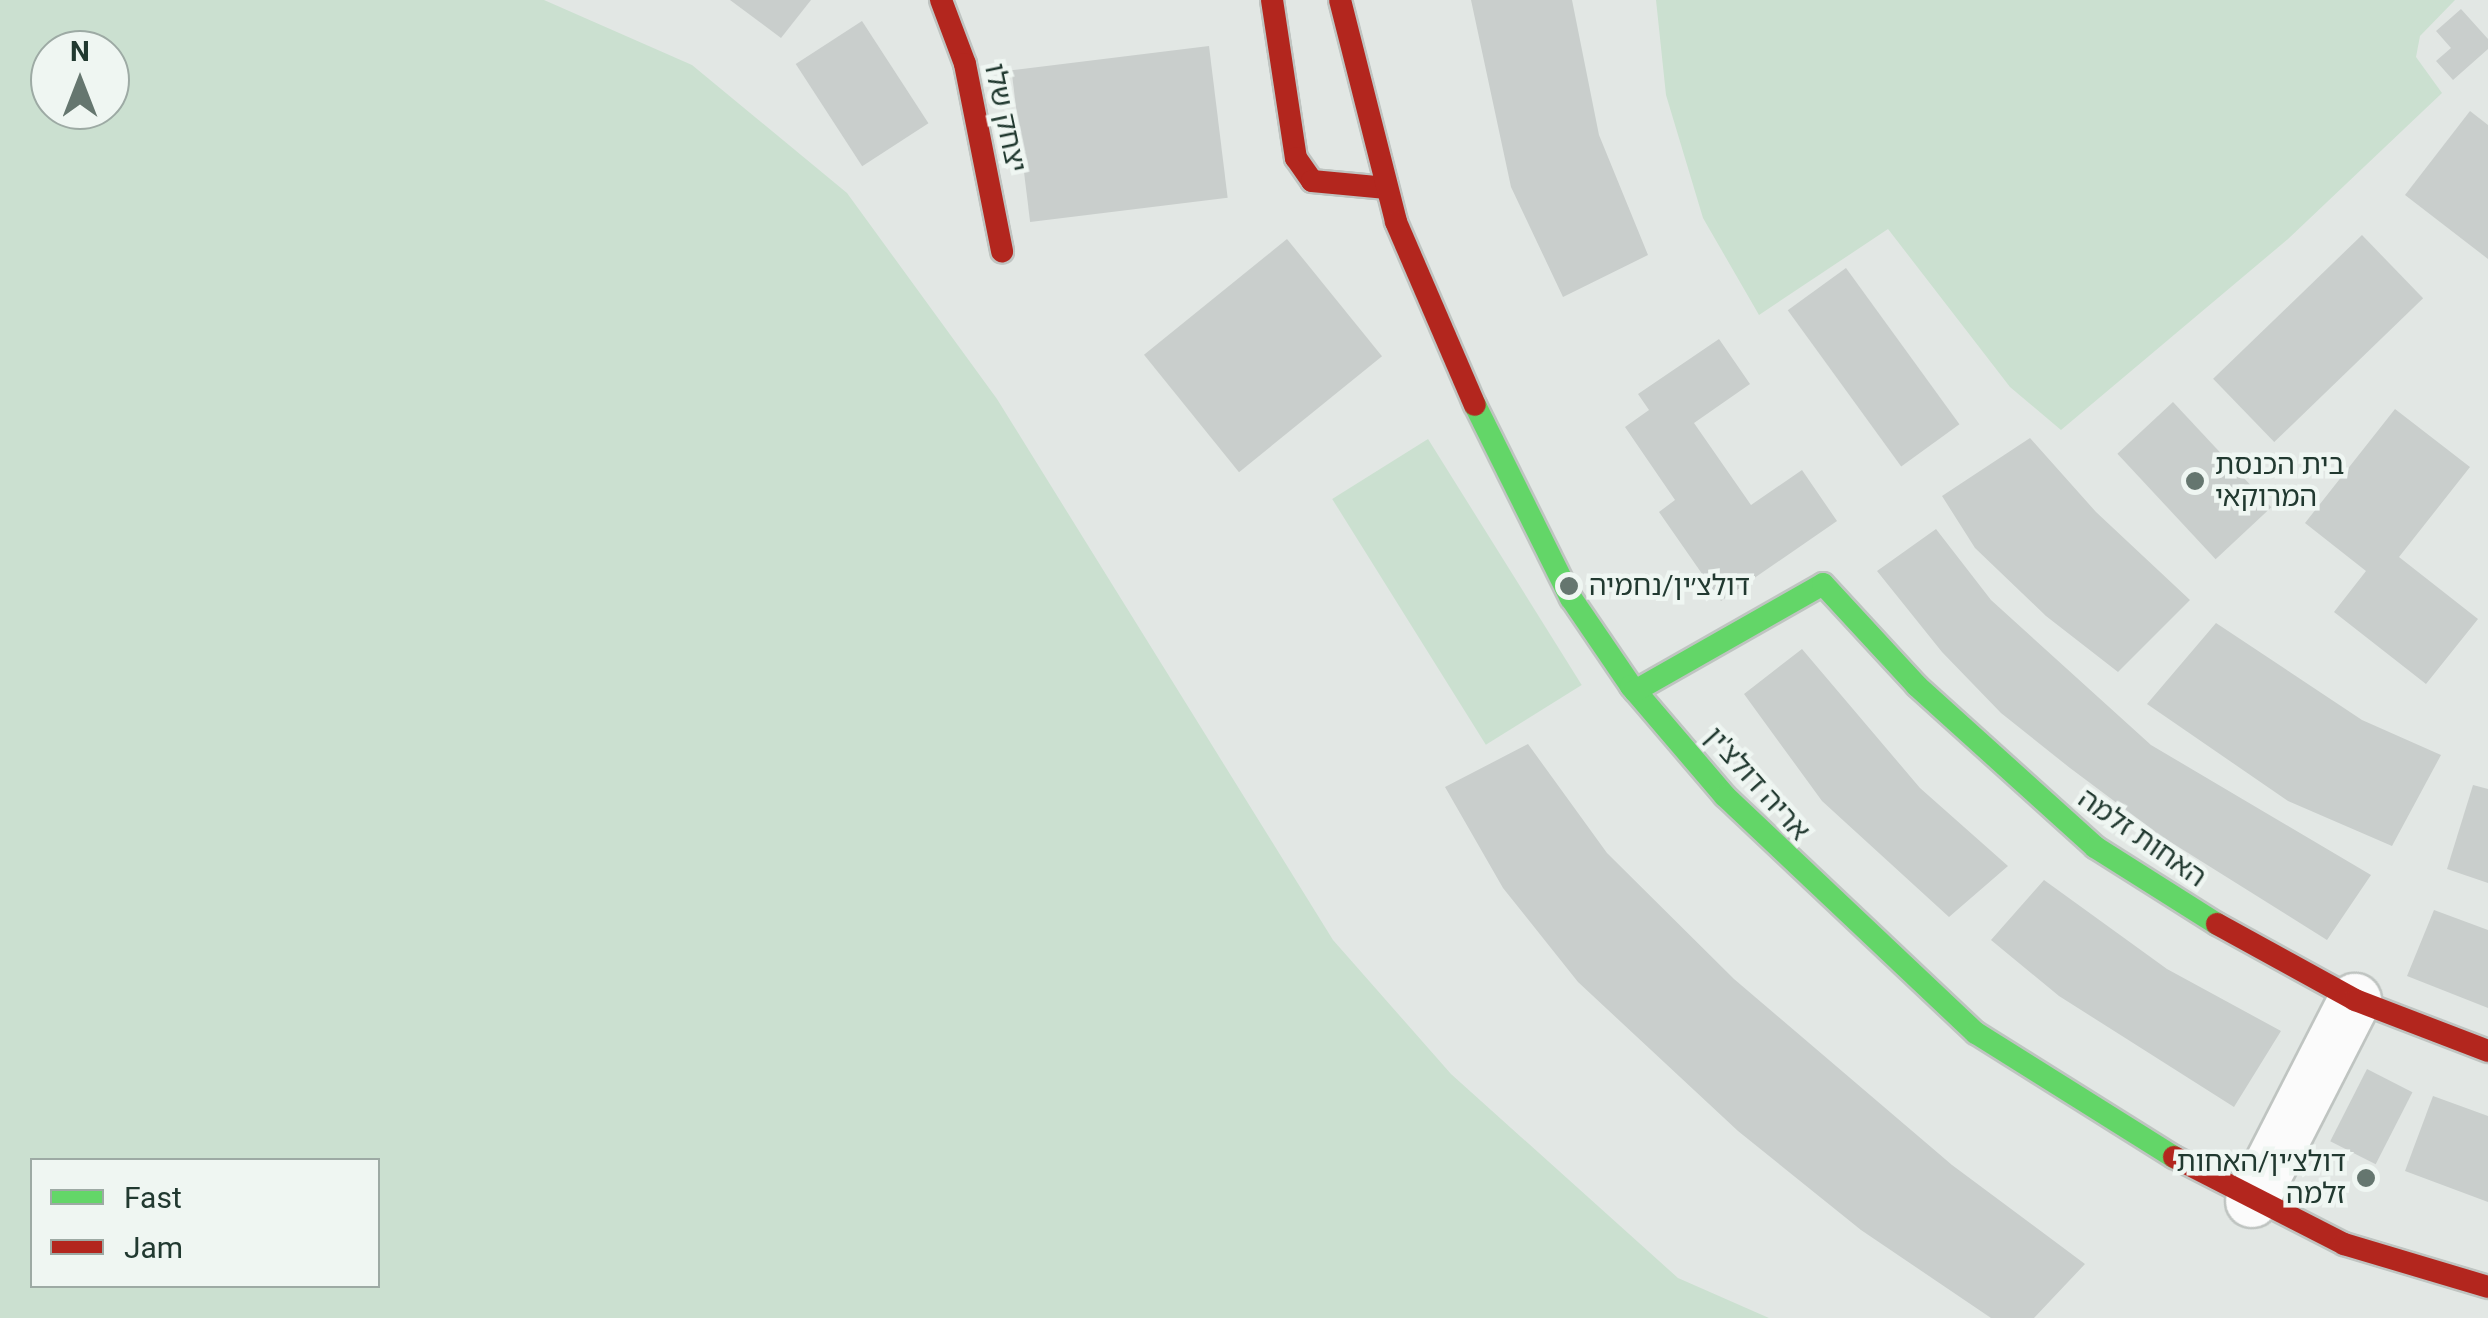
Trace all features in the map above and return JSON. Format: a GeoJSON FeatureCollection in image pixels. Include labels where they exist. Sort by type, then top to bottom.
{"type":"FeatureCollection","features":[{"type":"Feature","properties":{"kind":"street","name":"יצחק שלו"},"geometry":{"type":"LineString","coordinates":[[941,0],[965,64],[1002,251]]}},
{"type":"Feature","properties":{"kind":"street"},"geometry":{"type":"LineString","coordinates":[[1272,0],[1296,158],[1312,180],[1386,188]]}},
{"type":"Feature","properties":{"kind":"street","name":"אריה דולצ'ין"},"geometry":{"type":"LineString","coordinates":[[1340,0],[1386,188],[1444,346],[1506,478],[1571,598],[1636,692],[1807,882],[1976,1032],[2060,1091],[2252,1201],[2344,1244],[2488,1287]]}},
{"type":"Feature","properties":{"kind":"street","name":"האחות זלמה"},"geometry":{"type":"LineString","coordinates":[[1636,692],[1822,584],[1930,699],[2094,847],[2272,958],[2355,1000],[2488,1051]]}},
{"type":"Feature","properties":{"kind":"street"},"geometry":{"type":"LineString","coordinates":[[2252,1201],[2355,1000]]}},
{"type":"Feature","properties":{"kind":"green space"},"geometry":{"type":"Polygon","coordinates":[[[0,0],[544,0],[692,65],[847,193],[997,399],[1333,940],[1451,1074],[1678,1278],[1769,1318],[0,1318],[0,0]]]}},
{"type":"Feature","properties":{"kind":"green space"},"geometry":{"type":"Polygon","coordinates":[[[1656,0],[2455,0],[2420,36],[2416,57],[2442,93],[2288,239],[2061,430],[2010,387],[1888,229],[1759,315],[1703,218],[1666,95],[1656,0]]]}},
{"type":"Feature","properties":{"kind":"green space"},"geometry":{"type":"Polygon","coordinates":[[[1428,439],[1582,685],[1486,745],[1332,499],[1428,439]]]}},
{"type":"Feature","properties":{"kind":"building"},"geometry":{"type":"Polygon","coordinates":[[[730,0],[811,0],[781,38],[730,0]]]}},
{"type":"Feature","properties":{"kind":"building"},"geometry":{"type":"Polygon","coordinates":[[[1471,0],[1572,0],[1599,135],[1648,255],[1563,297],[1511,187],[1471,0]]]}},
{"type":"Feature","properties":{"kind":"building"},"geometry":{"type":"Polygon","coordinates":[[[2461,9],[2488,39],[2488,49],[2453,80],[2436,61],[2451,48],[2436,31],[2461,9]]]}},
{"type":"Feature","properties":{"kind":"building"},"geometry":{"type":"Polygon","coordinates":[[[862,21],[928,123],[862,166],[796,64],[862,21]]]}},
{"type":"Feature","properties":{"kind":"building"},"geometry":{"type":"Polygon","coordinates":[[[1209,46],[1228,198],[1030,222],[1011,70],[1209,46]]]}},
{"type":"Feature","properties":{"kind":"building"},"geometry":{"type":"Polygon","coordinates":[[[2470,111],[2488,125],[2488,259],[2405,195],[2470,111]]]}},
{"type":"Feature","properties":{"kind":"building"},"geometry":{"type":"Polygon","coordinates":[[[2362,235],[2423,298],[2274,442],[2213,379],[2362,235]]]}},
{"type":"Feature","properties":{"kind":"building"},"geometry":{"type":"Polygon","coordinates":[[[1287,239],[1382,356],[1239,472],[1144,355],[1287,239]]]}},
{"type":"Feature","properties":{"kind":"building"},"geometry":{"type":"Polygon","coordinates":[[[1846,268],[1959,424],[1901,466],[1788,310],[1846,268]]]}},
{"type":"Feature","properties":{"kind":"building"},"geometry":{"type":"Polygon","coordinates":[[[1719,339],[1750,384],[1694,423],[1751,505],[1802,470],[1837,521],[1721,601],[1659,512],[1675,500],[1625,427],[1649,410],[1638,394],[1719,339]]]}},
{"type":"Feature","properties":{"kind":"building","name":"בית הכנסת המרוקאי"},"geometry":{"type":"Polygon","coordinates":[[[2173,402],[2271,507],[2216,559],[2117,454],[2173,402]]]}},
{"type":"Feature","properties":{"kind":"building"},"geometry":{"type":"Polygon","coordinates":[[[2395,409],[2470,467],[2399,557],[2478,619],[2426,684],[2334,612],[2366,571],[2305,523],[2395,409]]]}},
{"type":"Feature","properties":{"kind":"building"},"geometry":{"type":"Polygon","coordinates":[[[2030,438],[2096,512],[2190,600],[2118,672],[2046,616],[1975,548],[1942,496],[2030,438]]]}},
{"type":"Feature","properties":{"kind":"building"},"geometry":{"type":"Polygon","coordinates":[[[1936,529],[1991,600],[2151,745],[2371,875],[2327,940],[2161,836],[2070,768],[2001,713],[1942,652],[1877,571],[1936,529]]]}},
{"type":"Feature","properties":{"kind":"building"},"geometry":{"type":"Polygon","coordinates":[[[2216,623],[2362,720],[2441,755],[2392,846],[2288,801],[2147,704],[2216,623]]]}},
{"type":"Feature","properties":{"kind":"building"},"geometry":{"type":"Polygon","coordinates":[[[1802,649],[1920,788],[2008,866],[1949,917],[1822,801],[1744,694],[1802,649]]]}},
{"type":"Feature","properties":{"kind":"building"},"geometry":{"type":"Polygon","coordinates":[[[1528,744],[1607,853],[1734,979],[1952,1165],[2085,1264],[2034,1318],[1991,1318],[1861,1230],[1738,1131],[1578,982],[1503,888],[1445,787],[1528,744]]]}},
{"type":"Feature","properties":{"kind":"building"},"geometry":{"type":"Polygon","coordinates":[[[2473,785],[2488,789],[2488,883],[2447,869],[2473,785]]]}},
{"type":"Feature","properties":{"kind":"building"},"geometry":{"type":"Polygon","coordinates":[[[2044,880],[2167,969],[2281,1031],[2234,1107],[2059,996],[1991,940],[2044,880]]]}},
{"type":"Feature","properties":{"kind":"building"},"geometry":{"type":"Polygon","coordinates":[[[2434,910],[2488,930],[2488,1008],[2407,976],[2434,910]]]}},
{"type":"Feature","properties":{"kind":"building"},"geometry":{"type":"Polygon","coordinates":[[[2367,1069],[2412,1092],[2376,1164],[2330,1141],[2367,1069]]]}},
{"type":"Feature","properties":{"kind":"building"},"geometry":{"type":"Polygon","coordinates":[[[2433,1096],[2488,1116],[2488,1202],[2405,1171],[2433,1096]]]}},
{"type":"Feature","properties":{"kind":"traffic: fast"},"geometry":{"type":"LineString","coordinates":[[1475,405],[1571,598],[1631,686],[1725,796],[1976,1033],[2174,1157]]}},
{"type":"Feature","properties":{"kind":"traffic: fast"},"geometry":{"type":"LineString","coordinates":[[1635,691],[1823,584],[1917,686],[2095,847],[2217,924]]}},
{"type":"Feature","properties":{"kind":"traffic: jam"},"geometry":{"type":"LineString","coordinates":[[941,0],[965,64],[1002,251]]}},
{"type":"Feature","properties":{"kind":"traffic: jam"},"geometry":{"type":"LineString","coordinates":[[1272,0],[1296,158],[1312,181],[1387,188]]}},
{"type":"Feature","properties":{"kind":"traffic: jam"},"geometry":{"type":"LineString","coordinates":[[1340,0],[1396,222],[1475,405]]}},
{"type":"Feature","properties":{"kind":"traffic: jam"},"geometry":{"type":"LineString","coordinates":[[2217,924],[2355,1000],[2488,1051]]}},
{"type":"Feature","properties":{"kind":"traffic: jam"},"geometry":{"type":"LineString","coordinates":[[2174,1157],[2344,1244],[2488,1287]]}},
{"type":"Feature","properties":{"kind":"place","name":"בית הכנסת המרוקאי"},"geometry":{"type":"Point","coordinates":[2195,481]}},
{"type":"Feature","properties":{"kind":"place","name":"דולצ׳ין/נחמיה"},"geometry":{"type":"Point","coordinates":[1569,586]}},
{"type":"Feature","properties":{"kind":"place","name":"דולצ׳ין/האחות זלמה"},"geometry":{"type":"Point","coordinates":[2366,1178]}}]}
